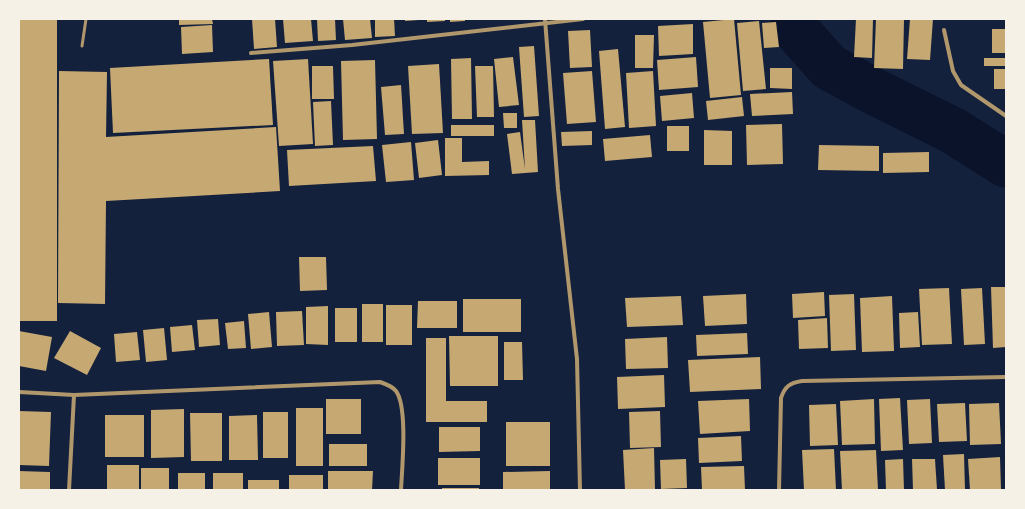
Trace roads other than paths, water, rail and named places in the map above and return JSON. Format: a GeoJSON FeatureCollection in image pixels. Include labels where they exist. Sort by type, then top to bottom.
{"type":"FeatureCollection","features":[{"type":"Feature","properties":{"kind":"street"},"geometry":{"type":"LineString","coordinates":[[251,53],[352,45],[545,21],[583,19]]}},
{"type":"Feature","properties":{"kind":"street"},"geometry":{"type":"LineString","coordinates":[[545,21],[558,189],[577,359],[580,490]]}},
{"type":"Feature","properties":{"kind":"street"},"geometry":{"type":"LineString","coordinates":[[944,30],[953,72],[960,85],[1006,116]]}},
{"type":"Feature","properties":{"kind":"street"},"geometry":{"type":"LineString","coordinates":[[779,490],[781,398],[787,385],[793,382],[1006,377]]}},
{"type":"Feature","properties":{"kind":"street"},"geometry":{"type":"LineString","coordinates":[[19,392],[74,394],[380,382],[390,386],[396,391],[401,400],[403,415],[401,490]]}},
{"type":"Feature","properties":{"kind":"street"},"geometry":{"type":"LineString","coordinates":[[69,490],[74,394]]}},
{"type":"Feature","properties":{"kind":"lane"},"geometry":{"type":"LineString","coordinates":[[82,46],[86,19]]}},
{"type":"Feature","properties":{"kind":"waterway"},"geometry":{"type":"LineString","coordinates":[[794,19],[797,31],[829,67],[871,90],[952,130],[1006,164]]}}]}
